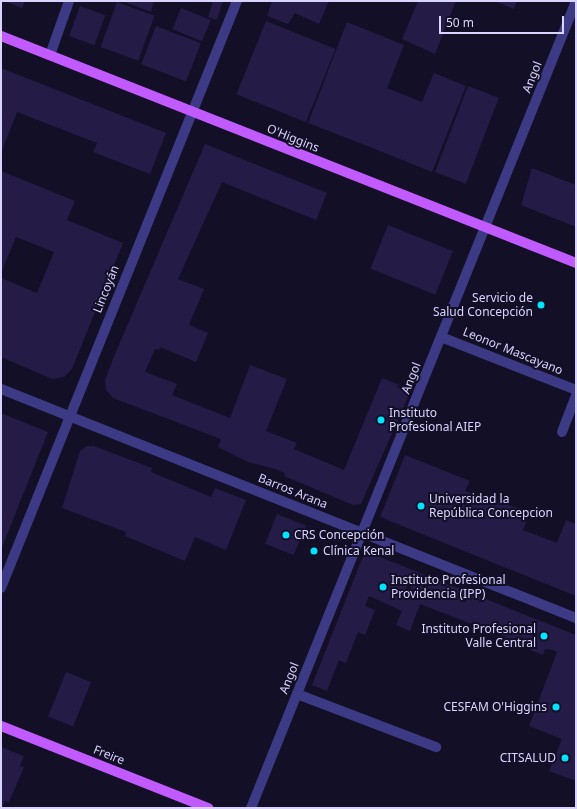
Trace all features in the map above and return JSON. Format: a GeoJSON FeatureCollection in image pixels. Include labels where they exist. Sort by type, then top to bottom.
{"type":"FeatureCollection","features":[{"type":"Feature","properties":{"kind":"main road","name":"O'Higgins"},"geometry":{"type":"LineString","coordinates":[[1,36],[576,263]]}},
{"type":"Feature","properties":{"kind":"main road","name":"Freire"},"geometry":{"type":"LineString","coordinates":[[1,726],[208,808]]}},
{"type":"Feature","properties":{"kind":"street"},"geometry":{"type":"LineString","coordinates":[[50,55],[68,1]]}},
{"type":"Feature","properties":{"kind":"street","name":"Lincoyán"},"geometry":{"type":"LineString","coordinates":[[1,588],[237,1]]}},
{"type":"Feature","properties":{"kind":"street","name":"Angol"},"geometry":{"type":"LineString","coordinates":[[250,808],[576,2]]}},
{"type":"Feature","properties":{"kind":"street","name":"Leonor Mascayano"},"geometry":{"type":"LineString","coordinates":[[441,337],[576,390]]}},
{"type":"Feature","properties":{"kind":"street","name":"Barros Arana"},"geometry":{"type":"LineString","coordinates":[[1,389],[576,618]]}},
{"type":"Feature","properties":{"kind":"street"},"geometry":{"type":"LineString","coordinates":[[562,432],[576,396]]}},
{"type":"Feature","properties":{"kind":"street"},"geometry":{"type":"LineString","coordinates":[[297,694],[436,748]]}},
{"type":"Feature","properties":{"kind":"building"},"geometry":{"type":"Polygon","coordinates":[[[4,1],[25,1],[22,8],[4,1]]]}},
{"type":"Feature","properties":{"kind":"building"},"geometry":{"type":"Polygon","coordinates":[[[128,1],[154,1],[151,12],[127,3],[128,1]]]}},
{"type":"Feature","properties":{"kind":"building"},"geometry":{"type":"Polygon","coordinates":[[[213,1],[223,1],[217,20],[208,17],[213,1]]]}},
{"type":"Feature","properties":{"kind":"building"},"geometry":{"type":"Polygon","coordinates":[[[272,1],[329,1],[319,24],[295,13],[288,24],[267,16],[272,1]]]}},
{"type":"Feature","properties":{"kind":"building"},"geometry":{"type":"Polygon","coordinates":[[[418,1],[456,1],[435,54],[402,39],[418,1]]]}},
{"type":"Feature","properties":{"kind":"building"},"geometry":{"type":"Polygon","coordinates":[[[494,1],[517,1],[514,9],[494,1]]]}},
{"type":"Feature","properties":{"kind":"building"},"geometry":{"type":"Polygon","coordinates":[[[117,2],[155,16],[138,61],[101,47],[117,2]]]}},
{"type":"Feature","properties":{"kind":"building"},"geometry":{"type":"Polygon","coordinates":[[[80,6],[105,15],[94,45],[69,36],[80,6]]]}},
{"type":"Feature","properties":{"kind":"building"},"geometry":{"type":"Polygon","coordinates":[[[181,8],[211,20],[202,41],[172,29],[181,8]]]}},
{"type":"Feature","properties":{"kind":"building"},"geometry":{"type":"Polygon","coordinates":[[[266,21],[336,49],[306,122],[236,94],[266,21]]]}},
{"type":"Feature","properties":{"kind":"building"},"geometry":{"type":"Polygon","coordinates":[[[347,22],[404,45],[387,88],[422,102],[434,73],[466,86],[432,172],[308,123],[347,22]]]}},
{"type":"Feature","properties":{"kind":"building"},"geometry":{"type":"Polygon","coordinates":[[[156,26],[201,43],[186,81],[141,64],[156,26]]]}},
{"type":"Feature","properties":{"kind":"building"},"geometry":{"type":"Polygon","coordinates":[[[1,68],[166,133],[150,174],[93,152],[97,143],[17,112],[1,153],[1,68]]]}},
{"type":"Feature","properties":{"kind":"building"},"geometry":{"type":"Polygon","coordinates":[[[468,86],[499,98],[466,184],[435,172],[468,86]]]}},
{"type":"Feature","properties":{"kind":"building"},"geometry":{"type":"Polygon","coordinates":[[[205,144],[327,193],[316,220],[222,182],[178,279],[204,289],[189,325],[208,333],[196,362],[160,347],[159,350],[155,349],[145,372],[177,384],[172,395],[230,418],[250,365],[287,379],[266,431],[297,443],[294,449],[344,470],[382,378],[411,390],[361,504],[353,505],[284,476],[285,473],[248,462],[218,447],[221,439],[113,398],[106,390],[105,380],[115,354],[205,144]]]}},
{"type":"Feature","properties":{"kind":"building"},"geometry":{"type":"Polygon","coordinates":[[[532,168],[576,185],[576,227],[521,205],[532,168]]]}},
{"type":"Feature","properties":{"kind":"building"},"geometry":{"type":"Polygon","coordinates":[[[1,171],[75,201],[67,220],[123,243],[72,369],[64,377],[52,379],[1,357],[1,278],[37,293],[54,252],[16,237],[1,273],[1,171]]]}},
{"type":"Feature","properties":{"kind":"building"},"geometry":{"type":"Polygon","coordinates":[[[388,225],[453,251],[435,295],[370,269],[388,225]]]}},
{"type":"Feature","properties":{"kind":"building"},"geometry":{"type":"Polygon","coordinates":[[[1,413],[48,432],[1,550],[1,413]]]}},
{"type":"Feature","properties":{"kind":"building"},"geometry":{"type":"Polygon","coordinates":[[[87,446],[94,446],[152,468],[151,472],[211,497],[215,488],[246,500],[226,550],[195,537],[185,561],[125,536],[126,532],[62,508],[80,451],[87,446]]]}},
{"type":"Feature","properties":{"kind":"building"},"geometry":{"type":"Polygon","coordinates":[[[405,455],[470,481],[465,491],[530,512],[523,530],[557,543],[566,520],[576,524],[576,596],[380,517],[405,455]]]}},
{"type":"Feature","properties":{"kind":"building","name":"CRS Concepción"},"geometry":{"type":"Polygon","coordinates":[[[277,514],[306,526],[294,555],[265,544],[277,514]]]}},
{"type":"Feature","properties":{"kind":"building"},"geometry":{"type":"Polygon","coordinates":[[[365,551],[576,635],[576,781],[549,771],[562,739],[529,726],[557,652],[553,650],[545,649],[543,655],[530,650],[532,644],[527,642],[526,645],[420,604],[410,631],[396,625],[402,611],[369,596],[365,606],[375,610],[365,635],[358,632],[346,663],[339,660],[327,691],[312,685],[365,551]],[[408,584],[403,596],[407,597],[412,586],[408,584]]]}},
{"type":"Feature","properties":{"kind":"building"},"geometry":{"type":"Polygon","coordinates":[[[66,672],[91,682],[73,727],[48,717],[66,672]]]}},
{"type":"Feature","properties":{"kind":"building"},"geometry":{"type":"Polygon","coordinates":[[[1,747],[24,756],[20,766],[24,767],[9,802],[5,801],[2,808],[1,747]]]}},
{"type":"Feature","properties":{"kind":"place","name":"Servicio de Salud Concepción"},"geometry":{"type":"Point","coordinates":[541,305]}},
{"type":"Feature","properties":{"kind":"place","name":"Instituto Profesional AIEP"},"geometry":{"type":"Point","coordinates":[381,420]}},
{"type":"Feature","properties":{"kind":"place","name":"Universidad la República Concepcion"},"geometry":{"type":"Point","coordinates":[421,506]}},
{"type":"Feature","properties":{"kind":"place","name":"CRS Concepción"},"geometry":{"type":"Point","coordinates":[286,535]}},
{"type":"Feature","properties":{"kind":"place","name":"Clínica Kenal"},"geometry":{"type":"Point","coordinates":[314,551]}},
{"type":"Feature","properties":{"kind":"place","name":"Instituto Profesional Providencia (IPP)"},"geometry":{"type":"Point","coordinates":[383,587]}},
{"type":"Feature","properties":{"kind":"place","name":"Instituto Profesional Valle Central"},"geometry":{"type":"Point","coordinates":[544,636]}},
{"type":"Feature","properties":{"kind":"place","name":"CESFAM O'Higgins"},"geometry":{"type":"Point","coordinates":[556,707]}},
{"type":"Feature","properties":{"kind":"place","name":"CITSALUD"},"geometry":{"type":"Point","coordinates":[565,758]}}]}
